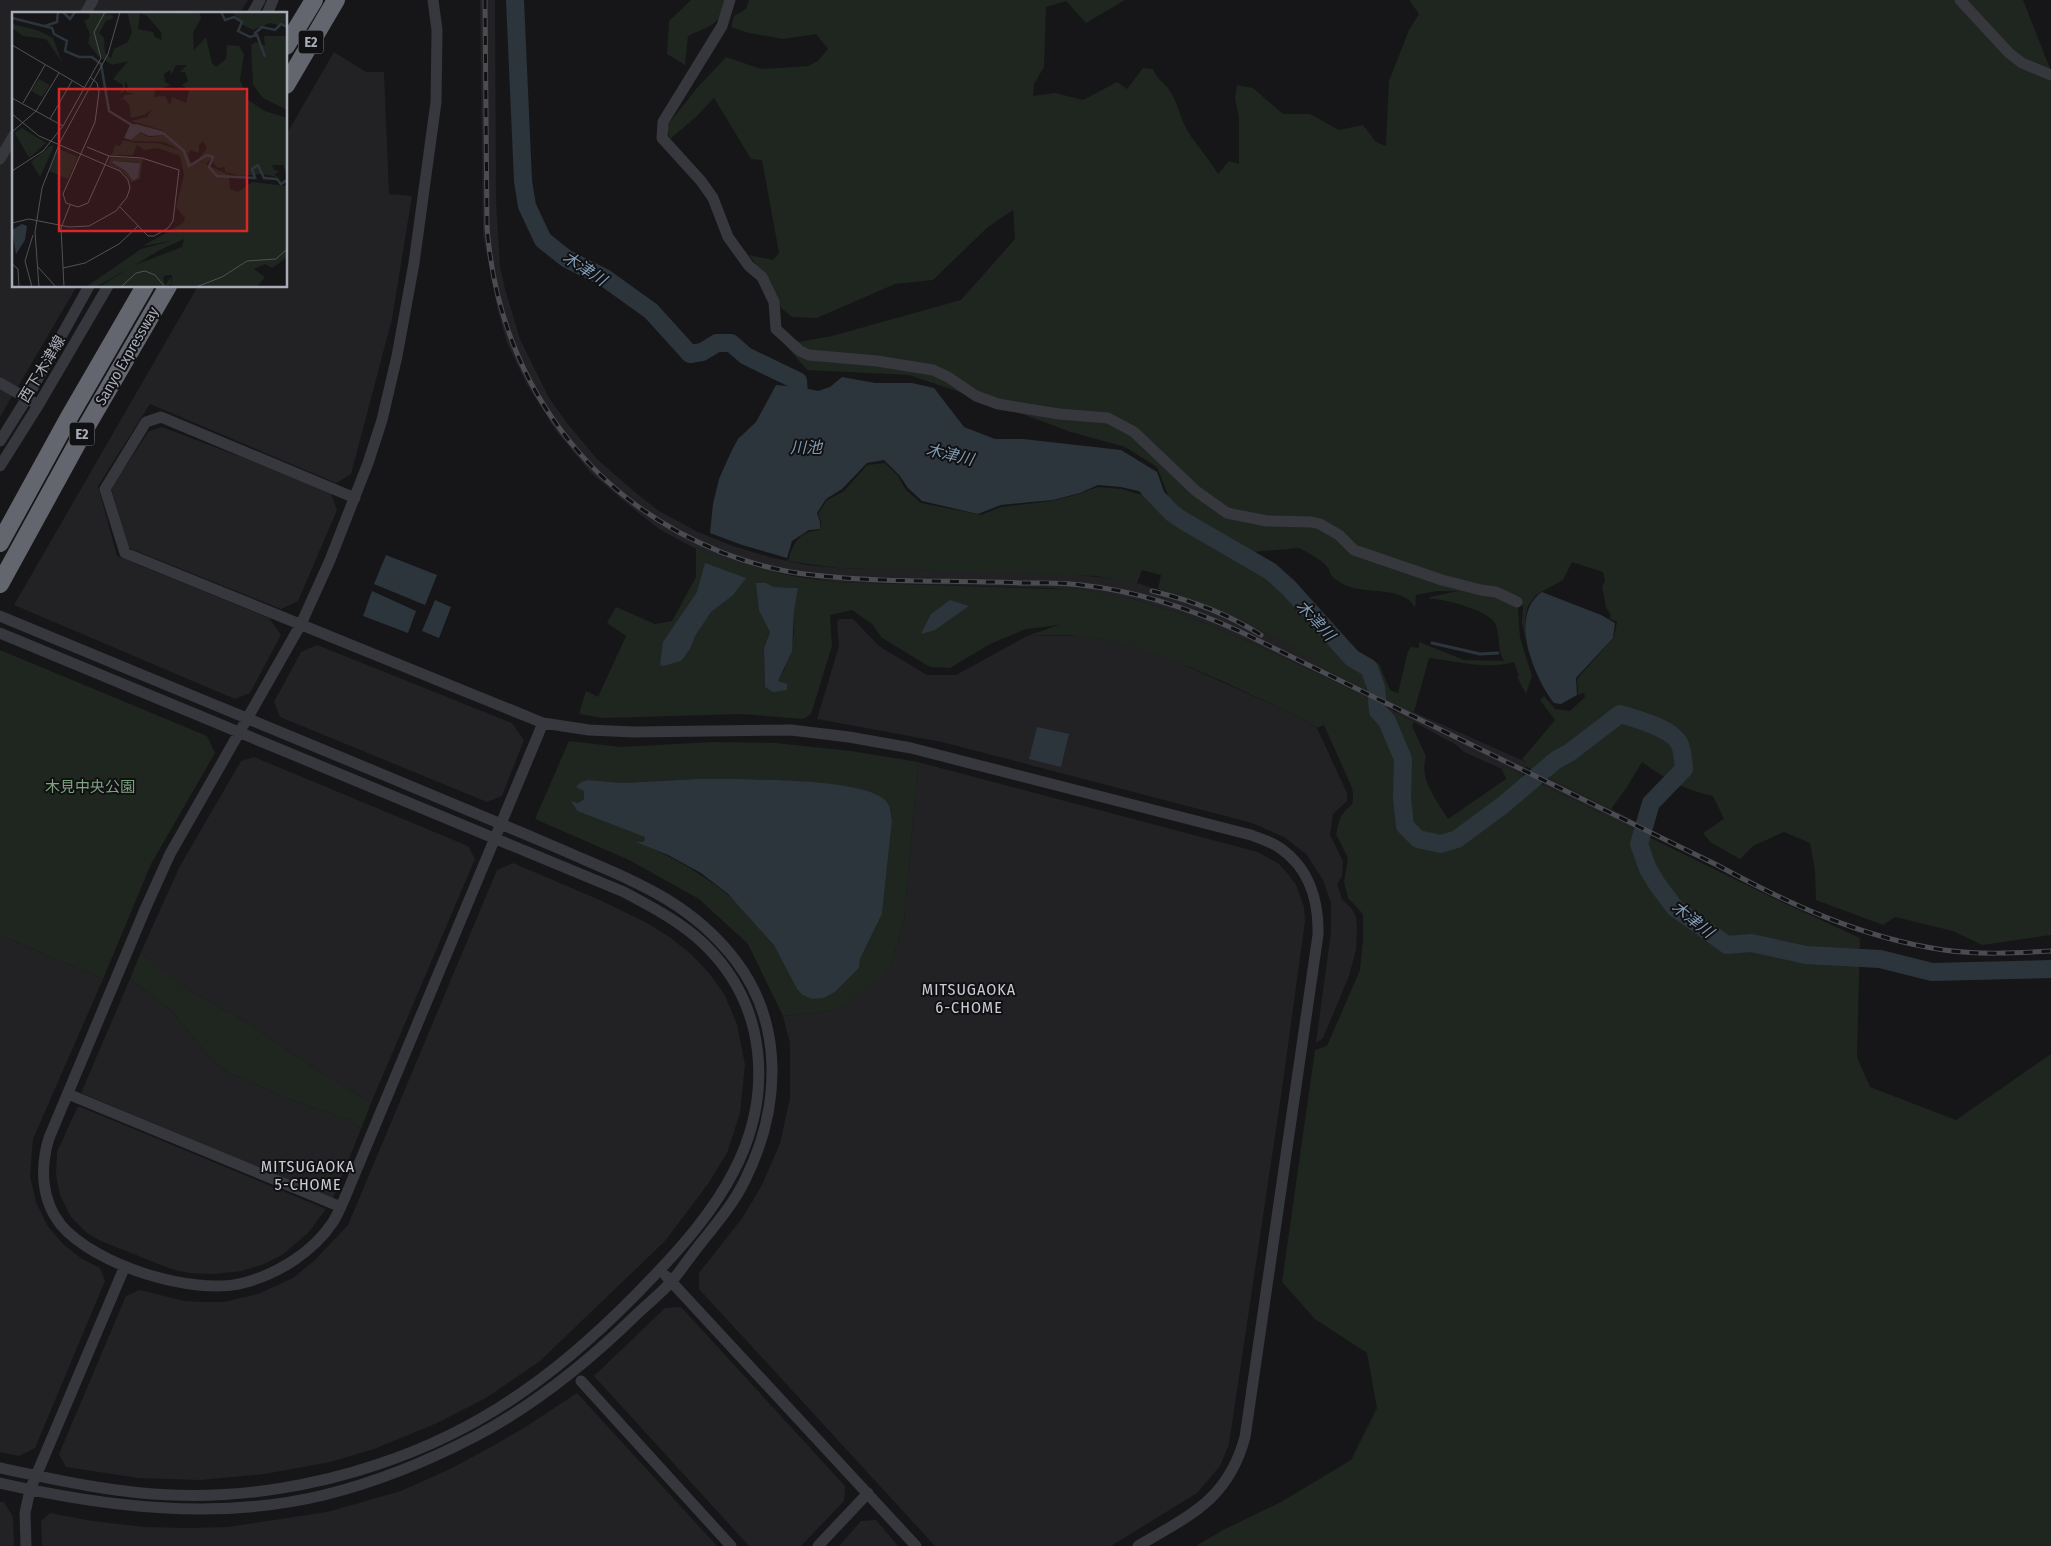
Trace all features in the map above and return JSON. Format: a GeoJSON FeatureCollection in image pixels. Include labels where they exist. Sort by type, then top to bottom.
{"type":"FeatureCollection","features":[{"type":"Feature","properties":{"kind":"highway","name":"E2"},"geometry":{"type":"LineString","coordinates":[[288,43],[314,0]]}},
{"type":"Feature","properties":{"kind":"highway","name":"E2"},"geometry":{"type":"LineString","coordinates":[[288,82],[336,0]]}},
{"type":"Feature","properties":{"kind":"highway","name":"Sanyo Expressway"},"geometry":{"type":"LineString","coordinates":[[0,543],[68,419],[144,288]]}},
{"type":"Feature","properties":{"kind":"highway","name":"Sanyo Expressway"},"geometry":{"type":"LineString","coordinates":[[0,584],[85,428],[167,288]]}},
{"type":"Feature","properties":{"kind":"street"},"geometry":{"type":"LineString","coordinates":[[86,12],[93,0]]}},
{"type":"Feature","properties":{"kind":"street"},"geometry":{"type":"LineString","coordinates":[[253,12],[260,0]]}},
{"type":"Feature","properties":{"kind":"street"},"geometry":{"type":"LineString","coordinates":[[268,12],[273,0]]}},
{"type":"Feature","properties":{"kind":"street"},"geometry":{"type":"LineString","coordinates":[[433,0],[437,30],[436,102],[414,264],[398,356],[382,420],[355,498],[301,624],[170,854],[146,906],[49,1138],[43,1157],[43,1181],[50,1204],[60,1224],[76,1240],[125,1266],[155,1277],[186,1285],[211,1286],[242,1284],[266,1275],[290,1263],[315,1244],[333,1222],[340,1207],[543,723]]}},
{"type":"Feature","properties":{"kind":"street"},"geometry":{"type":"LineString","coordinates":[[730,0],[722,26],[663,122],[662,138],[701,180],[712,198],[728,237],[749,266],[762,277],[774,302],[776,329],[800,351],[809,355],[877,361],[933,370],[948,377],[976,396],[998,404],[1059,414],[1108,418],[1134,432],[1196,491],[1227,513],[1267,521],[1320,524],[1338,535],[1354,550],[1442,580],[1496,592],[1517,602]]}},
{"type":"Feature","properties":{"kind":"street"},"geometry":{"type":"LineString","coordinates":[[1960,0],[2009,53],[2022,63],[2051,74]]}},
{"type":"Feature","properties":{"kind":"street"},"geometry":{"type":"LineString","coordinates":[[0,159],[12,138]]}},
{"type":"Feature","properties":{"kind":"street","name":"西下木津線"},"geometry":{"type":"LineString","coordinates":[[0,441],[27,398],[88,288]]}},
{"type":"Feature","properties":{"kind":"street","name":"西下木津線"},"geometry":{"type":"LineString","coordinates":[[0,466],[39,404],[107,288]]}},
{"type":"Feature","properties":{"kind":"street"},"geometry":{"type":"LineString","coordinates":[[0,383],[39,404]]}},
{"type":"Feature","properties":{"kind":"street"},"geometry":{"type":"LineString","coordinates":[[355,498],[161,417],[146,422],[104,489],[125,553],[543,723],[589,730],[634,732],[790,730],[911,748],[1251,835],[1279,847],[1297,862],[1308,881],[1316,902],[1318,934],[1246,1437],[1233,1470],[1208,1502],[1138,1546]]}},
{"type":"Feature","properties":{"kind":"street"},"geometry":{"type":"LineString","coordinates":[[0,616],[502,824],[661,894],[688,913],[713,935],[738,963],[754,990],[766,1024],[772,1052],[773,1081],[770,1112],[745,1180],[725,1213],[671,1281],[575,1370],[528,1404],[479,1434],[427,1460],[383,1477],[322,1495],[272,1504],[223,1508],[170,1509],[106,1504],[0,1483]]}},
{"type":"Feature","properties":{"kind":"street"},"geometry":{"type":"LineString","coordinates":[[0,633],[624,892],[681,924],[705,945],[727,971],[743,997],[754,1027],[758,1050],[759,1081],[756,1112],[749,1137],[734,1172],[714,1204],[683,1245],[614,1318],[566,1360],[522,1393],[474,1422],[379,1464],[321,1480],[271,1489],[223,1494],[172,1495],[112,1489],[0,1468]]}},
{"type":"Feature","properties":{"kind":"street"},"geometry":{"type":"LineString","coordinates":[[68,1094],[340,1207]]}},
{"type":"Feature","properties":{"kind":"street"},"geometry":{"type":"LineString","coordinates":[[26,1546],[25,1513],[30,1490],[125,1266]]}},
{"type":"Feature","properties":{"kind":"street"},"geometry":{"type":"LineString","coordinates":[[660,1269],[916,1546]]}},
{"type":"Feature","properties":{"kind":"street"},"geometry":{"type":"LineString","coordinates":[[581,1381],[732,1546]]}},
{"type":"Feature","properties":{"kind":"street"},"geometry":{"type":"LineString","coordinates":[[818,1546],[868,1493]]}},
{"type":"Feature","properties":{"kind":"shaded area"},"geometry":{"type":"Polygon","coordinates":[[[0,0],[248,0],[240,12],[12,12],[12,288],[76,288],[0,417],[0,0]]]}},
{"type":"Feature","properties":{"kind":"shaded area"},"geometry":{"type":"Polygon","coordinates":[[[480,0],[495,0],[496,201],[500,266],[520,339],[549,398],[567,423],[597,459],[636,493],[659,511],[698,532],[730,545],[769,557],[807,565],[838,568],[1066,574],[1128,580],[1202,604],[1242,620],[1319,662],[1317,665],[1360,687],[1358,692],[1254,644],[1179,613],[1132,599],[1053,588],[836,582],[767,571],[737,564],[692,547],[659,529],[631,507],[591,473],[556,431],[526,383],[507,343],[498,311],[483,235],[480,0]]]}},
{"type":"Feature","properties":{"kind":"shaded area"},"geometry":{"type":"Polygon","coordinates":[[[334,52],[366,72],[384,72],[389,194],[412,196],[392,319],[351,474],[336,483],[150,404],[98,486],[117,556],[269,618],[281,635],[250,693],[235,699],[14,605],[197,288],[288,288],[288,132],[334,52]]]}},
{"type":"Feature","properties":{"kind":"shaded area"},"geometry":{"type":"Polygon","coordinates":[[[162,427],[330,491],[337,510],[298,601],[281,609],[129,548],[111,488],[149,431],[162,427]]]}},
{"type":"Feature","properties":{"kind":"shaded area"},"geometry":{"type":"Polygon","coordinates":[[[840,619],[853,619],[879,646],[927,675],[956,675],[1027,636],[1082,636],[1131,645],[1171,659],[1300,717],[1317,728],[1347,793],[1347,801],[1333,814],[1330,835],[1343,861],[1342,877],[1337,884],[1342,899],[1352,909],[1356,917],[1357,929],[1356,950],[1349,976],[1323,1038],[1316,1043],[1331,932],[1331,903],[1323,880],[1307,855],[1284,837],[1252,823],[942,742],[817,719],[839,646],[837,622],[840,619]]]}},
{"type":"Feature","properties":{"kind":"shaded area"},"geometry":{"type":"Polygon","coordinates":[[[317,645],[512,723],[524,740],[502,796],[487,802],[280,717],[274,702],[301,652],[317,645]]]}},
{"type":"Feature","properties":{"kind":"shaded area"},"geometry":{"type":"Polygon","coordinates":[[[1400,706],[1526,762],[1523,765],[1527,768],[1523,775],[1504,766],[1502,769],[1464,752],[1456,745],[1396,712],[1400,706]]]}},
{"type":"Feature","properties":{"kind":"shaded area"},"geometry":{"type":"Polygon","coordinates":[[[254,757],[468,846],[475,859],[371,1103],[300,1059],[250,1024],[192,992],[164,973],[141,952],[180,866],[241,761],[254,757]]]}},
{"type":"Feature","properties":{"kind":"shaded area"},"geometry":{"type":"Polygon","coordinates":[[[918,762],[1258,852],[1279,864],[1288,874],[1296,885],[1304,907],[1305,921],[1282,1089],[1229,1444],[1220,1466],[1197,1493],[1111,1546],[935,1546],[699,1289],[699,1273],[743,1217],[762,1185],[780,1143],[790,1098],[790,1043],[783,1016],[836,1010],[891,965],[904,921],[918,762]]]}},
{"type":"Feature","properties":{"kind":"shaded area"},"geometry":{"type":"Polygon","coordinates":[[[1547,777],[1637,822],[1634,830],[1543,785],[1547,777]]]}},
{"type":"Feature","properties":{"kind":"shaded area"},"geometry":{"type":"Polygon","coordinates":[[[513,863],[602,901],[647,923],[671,938],[692,955],[709,973],[724,994],[737,1024],[745,1065],[740,1113],[727,1153],[708,1184],[665,1241],[540,1361],[486,1398],[435,1424],[374,1449],[330,1462],[265,1474],[200,1480],[138,1478],[66,1467],[59,1454],[126,1296],[140,1290],[184,1301],[224,1302],[258,1294],[293,1278],[315,1260],[348,1225],[497,870],[513,863]]]}},
{"type":"Feature","properties":{"kind":"shaded area"},"geometry":{"type":"Polygon","coordinates":[[[0,935],[103,979],[33,1139],[30,1176],[36,1202],[47,1225],[62,1243],[82,1259],[100,1268],[105,1281],[35,1448],[19,1456],[0,1452],[0,935]]]}},
{"type":"Feature","properties":{"kind":"shaded area"},"geometry":{"type":"Polygon","coordinates":[[[130,979],[172,1011],[217,1064],[230,1073],[291,1100],[350,1120],[361,1129],[333,1198],[81,1093],[130,979]]]}},
{"type":"Feature","properties":{"kind":"shaded area"},"geometry":{"type":"Polygon","coordinates":[[[78,1106],[326,1209],[308,1233],[282,1255],[264,1264],[242,1271],[214,1274],[189,1273],[171,1269],[101,1241],[87,1233],[71,1217],[60,1195],[56,1175],[57,1152],[78,1106]]]}},
{"type":"Feature","properties":{"kind":"shaded area"},"geometry":{"type":"Polygon","coordinates":[[[681,1307],[845,1486],[844,1501],[801,1546],[749,1546],[594,1376],[665,1308],[681,1307]]]}},
{"type":"Feature","properties":{"kind":"shaded area"},"geometry":{"type":"Polygon","coordinates":[[[577,1393],[717,1546],[42,1546],[41,1521],[50,1513],[92,1521],[145,1527],[228,1527],[327,1512],[401,1491],[450,1469],[491,1447],[577,1393]]]}},
{"type":"Feature","properties":{"kind":"shaded area"},"geometry":{"type":"Polygon","coordinates":[[[0,1502],[4,1502],[13,1517],[14,1546],[0,1546],[0,1502]]]}},
{"type":"Feature","properties":{"kind":"shaded area"},"geometry":{"type":"Polygon","coordinates":[[[876,1520],[898,1546],[839,1546],[861,1521],[876,1520]]]}},
{"type":"Feature","properties":{"kind":"green space"},"geometry":{"type":"Polygon","coordinates":[[[691,0],[724,0],[718,20],[688,36],[685,65],[667,54],[669,21],[691,0]]]}},
{"type":"Feature","properties":{"kind":"green space"},"geometry":{"type":"Polygon","coordinates":[[[749,0],[1125,0],[1086,23],[1066,1],[1046,7],[1044,67],[1034,84],[1033,96],[1055,93],[1083,100],[1117,82],[1127,89],[1143,68],[1153,69],[1173,96],[1189,132],[1218,174],[1229,161],[1239,164],[1239,118],[1235,98],[1237,85],[1253,88],[1283,114],[1310,114],[1339,130],[1363,125],[1376,142],[1386,146],[1389,81],[1409,30],[1419,14],[1409,0],[2023,0],[2051,71],[2051,935],[1982,945],[1953,931],[1895,917],[1883,925],[1816,900],[1815,871],[1810,843],[1784,832],[1753,846],[1740,859],[1710,842],[1703,833],[1724,819],[1713,796],[1694,791],[1676,783],[1642,762],[1611,809],[1523,765],[1526,762],[1522,759],[1555,720],[1540,700],[1544,696],[1555,709],[1570,711],[1585,697],[1584,693],[1578,695],[1577,679],[1614,637],[1617,622],[1609,618],[1611,616],[1606,607],[1602,586],[1605,581],[1603,572],[1572,562],[1563,580],[1536,595],[1528,606],[1525,620],[1529,654],[1522,623],[1523,607],[1520,603],[1518,607],[1520,638],[1532,676],[1526,694],[1517,677],[1519,676],[1514,662],[1482,665],[1429,658],[1414,712],[1399,708],[1317,665],[1318,662],[1242,620],[1158,589],[1161,575],[1142,570],[1137,583],[1096,576],[838,568],[788,561],[795,543],[802,535],[820,530],[821,522],[818,514],[827,500],[844,491],[867,465],[885,463],[898,476],[906,490],[921,503],[981,515],[1001,507],[1051,501],[1097,487],[1121,489],[1146,496],[1161,511],[1170,500],[1157,467],[1125,447],[1071,432],[909,375],[807,370],[787,347],[798,342],[832,336],[961,300],[1015,239],[1013,210],[988,227],[933,280],[895,284],[817,318],[792,317],[781,308],[769,282],[749,255],[773,260],[779,253],[762,160],[751,159],[714,98],[695,118],[670,139],[666,127],[697,88],[726,57],[761,69],[808,66],[818,61],[828,49],[816,34],[783,39],[749,33],[731,27],[734,16],[746,9],[749,0]],[[1299,548],[1251,552],[1264,571],[1299,604],[1333,645],[1350,647],[1379,664],[1390,690],[1398,693],[1408,651],[1411,647],[1419,648],[1419,642],[1464,660],[1504,661],[1500,651],[1497,628],[1491,618],[1466,606],[1430,599],[1430,597],[1458,591],[1437,591],[1416,595],[1415,608],[1403,596],[1394,593],[1355,588],[1343,584],[1332,577],[1329,569],[1323,562],[1299,548]]]}},
{"type":"Feature","properties":{"kind":"green space"},"geometry":{"type":"Polygon","coordinates":[[[696,548],[748,566],[817,580],[1084,590],[1132,599],[1179,613],[1254,644],[1358,692],[1414,722],[1412,726],[1426,756],[1424,765],[1427,781],[1434,797],[1448,819],[1506,779],[1502,769],[1504,766],[1773,898],[1860,938],[1857,1057],[1870,1087],[1956,1120],[2051,1054],[2051,1546],[1196,1546],[1223,1530],[1281,1502],[1351,1460],[1377,1408],[1367,1353],[1315,1319],[1282,1282],[1315,1050],[1327,1046],[1360,970],[1363,939],[1363,914],[1348,898],[1344,882],[1348,858],[1336,834],[1341,817],[1352,804],[1352,788],[1324,725],[1317,728],[1300,717],[1195,669],[1140,649],[1077,636],[1027,636],[1059,625],[1026,629],[990,644],[950,668],[930,667],[882,638],[872,624],[852,610],[830,615],[832,646],[811,714],[803,719],[742,714],[603,718],[579,714],[586,691],[598,697],[626,636],[607,623],[616,607],[655,624],[672,621],[696,577],[696,548]],[[757,583],[759,597],[770,632],[764,648],[765,687],[787,690],[778,681],[784,670],[794,633],[794,612],[798,588],[774,587],[766,583],[757,583]]]}},
{"type":"Feature","properties":{"kind":"green space","name":"木見中央公園"},"geometry":{"type":"Polygon","coordinates":[[[0,650],[207,736],[215,753],[151,864],[103,979],[0,935],[0,650]]]}},
{"type":"Feature","properties":{"kind":"green space"},"geometry":{"type":"Polygon","coordinates":[[[569,741],[621,747],[712,742],[775,743],[851,751],[918,762],[904,921],[891,965],[879,980],[836,1010],[783,1016],[748,944],[699,899],[629,860],[535,819],[569,741]],[[697,779],[623,783],[588,780],[581,789],[584,791],[584,799],[578,803],[572,802],[577,811],[646,837],[644,842],[638,842],[678,861],[714,884],[730,897],[746,911],[774,945],[797,989],[835,992],[859,968],[860,959],[882,914],[892,821],[891,809],[799,781],[697,779]]]}},
{"type":"Feature","properties":{"kind":"green space"},"geometry":{"type":"Polygon","coordinates":[[[141,952],[165,973],[192,992],[250,1024],[300,1059],[371,1103],[361,1129],[350,1120],[291,1100],[230,1073],[217,1064],[172,1011],[130,979],[141,952]]]}},
{"type":"Feature","properties":{"kind":"water","name":"川池"},"geometry":{"type":"Polygon","coordinates":[[[842,377],[875,383],[912,383],[934,388],[964,427],[995,439],[1023,439],[1121,450],[1157,472],[1167,500],[1160,507],[1147,493],[1121,487],[1098,485],[1080,493],[1053,500],[1001,505],[978,514],[922,501],[884,460],[867,463],[842,489],[826,499],[817,513],[820,529],[809,530],[792,541],[787,558],[742,545],[710,533],[713,504],[719,479],[731,452],[738,439],[756,422],[776,385],[818,391],[830,387],[842,377]]]}},
{"type":"Feature","properties":{"kind":"water"},"geometry":{"type":"Polygon","coordinates":[[[386,555],[437,575],[425,605],[374,584],[386,555]]]}},
{"type":"Feature","properties":{"kind":"water"},"geometry":{"type":"Polygon","coordinates":[[[705,563],[746,578],[733,595],[711,612],[681,661],[663,666],[660,665],[663,642],[697,592],[705,563]]]}},
{"type":"Feature","properties":{"kind":"water"},"geometry":{"type":"Polygon","coordinates":[[[756,583],[766,583],[774,587],[798,588],[794,612],[792,651],[778,681],[787,684],[787,690],[773,692],[765,687],[764,648],[770,632],[759,610],[756,583]]]}},
{"type":"Feature","properties":{"kind":"water"},"geometry":{"type":"Polygon","coordinates":[[[372,591],[416,611],[408,633],[363,616],[372,591]]]}},
{"type":"Feature","properties":{"kind":"water"},"geometry":{"type":"Polygon","coordinates":[[[1542,592],[1601,615],[1615,623],[1613,638],[1576,678],[1577,695],[1561,704],[1554,703],[1546,692],[1532,663],[1528,646],[1527,615],[1532,602],[1542,592]]]}},
{"type":"Feature","properties":{"kind":"water"},"geometry":{"type":"Polygon","coordinates":[[[435,600],[451,607],[439,638],[422,631],[435,600]]]}},
{"type":"Feature","properties":{"kind":"water"},"geometry":{"type":"Polygon","coordinates":[[[950,600],[969,606],[935,630],[921,634],[931,614],[950,600]]]}},
{"type":"Feature","properties":{"kind":"water"},"geometry":{"type":"Polygon","coordinates":[[[1037,727],[1069,734],[1061,767],[1029,759],[1037,727]]]}},
{"type":"Feature","properties":{"kind":"water"},"geometry":{"type":"Polygon","coordinates":[[[697,779],[825,783],[872,792],[887,802],[892,821],[882,914],[860,959],[859,968],[835,992],[823,998],[812,999],[803,995],[797,989],[774,945],[728,894],[701,873],[668,855],[636,842],[644,842],[645,837],[577,811],[571,801],[578,803],[584,799],[584,791],[576,787],[581,782],[588,780],[623,783],[697,779]]]}},
{"type":"Feature","properties":{"kind":"waterway","name":"木津川"},"geometry":{"type":"LineString","coordinates":[[515,0],[523,181],[527,206],[543,240],[567,259],[605,278],[651,311],[690,354],[702,352],[717,343],[731,343],[746,356],[798,381],[799,395],[813,402]]}},
{"type":"Feature","properties":{"kind":"waterway","name":"木津川"},"geometry":{"type":"LineString","coordinates":[[1148,488],[1172,513],[1182,520],[1270,571],[1289,588],[1352,658],[1369,668],[1376,687],[1378,711],[1387,721],[1403,759],[1402,798],[1405,826],[1418,839],[1441,844],[1457,839],[1503,805],[1556,760],[1569,753],[1620,714],[1662,729],[1676,739],[1680,745],[1684,769],[1651,803],[1639,844],[1648,869],[1675,908],[1727,945],[1751,943],[1806,955],[1880,959],[1932,972],[2051,969]]}},
{"type":"Feature","properties":{"kind":"waterway"},"geometry":{"type":"LineString","coordinates":[[1432,643],[1480,654],[1498,653]]}},
{"type":"Feature","properties":{"kind":"railway"},"geometry":{"type":"LineString","coordinates":[[485,0],[487,227],[495,285],[503,314],[524,368],[537,394],[553,419],[594,469],[620,493],[649,514],[711,548],[744,560],[778,569],[813,575],[891,580],[1067,583],[1122,591],[1163,602],[1202,615],[1241,632],[1771,893],[1827,918],[1914,945],[1957,952],[2011,953],[2051,951]]}},
{"type":"Feature","properties":{"kind":"railway"},"geometry":{"type":"LineString","coordinates":[[1152,591],[1208,608],[1261,635]]}},
{"type":"Feature","properties":{"kind":"district","name":"MITSUGAOKA 6-CHOME"},"geometry":{"type":"Point","coordinates":[969,998]}},
{"type":"Feature","properties":{"kind":"district","name":"MITSUGAOKA 5-CHOME"},"geometry":{"type":"Point","coordinates":[308,1175]}}]}
